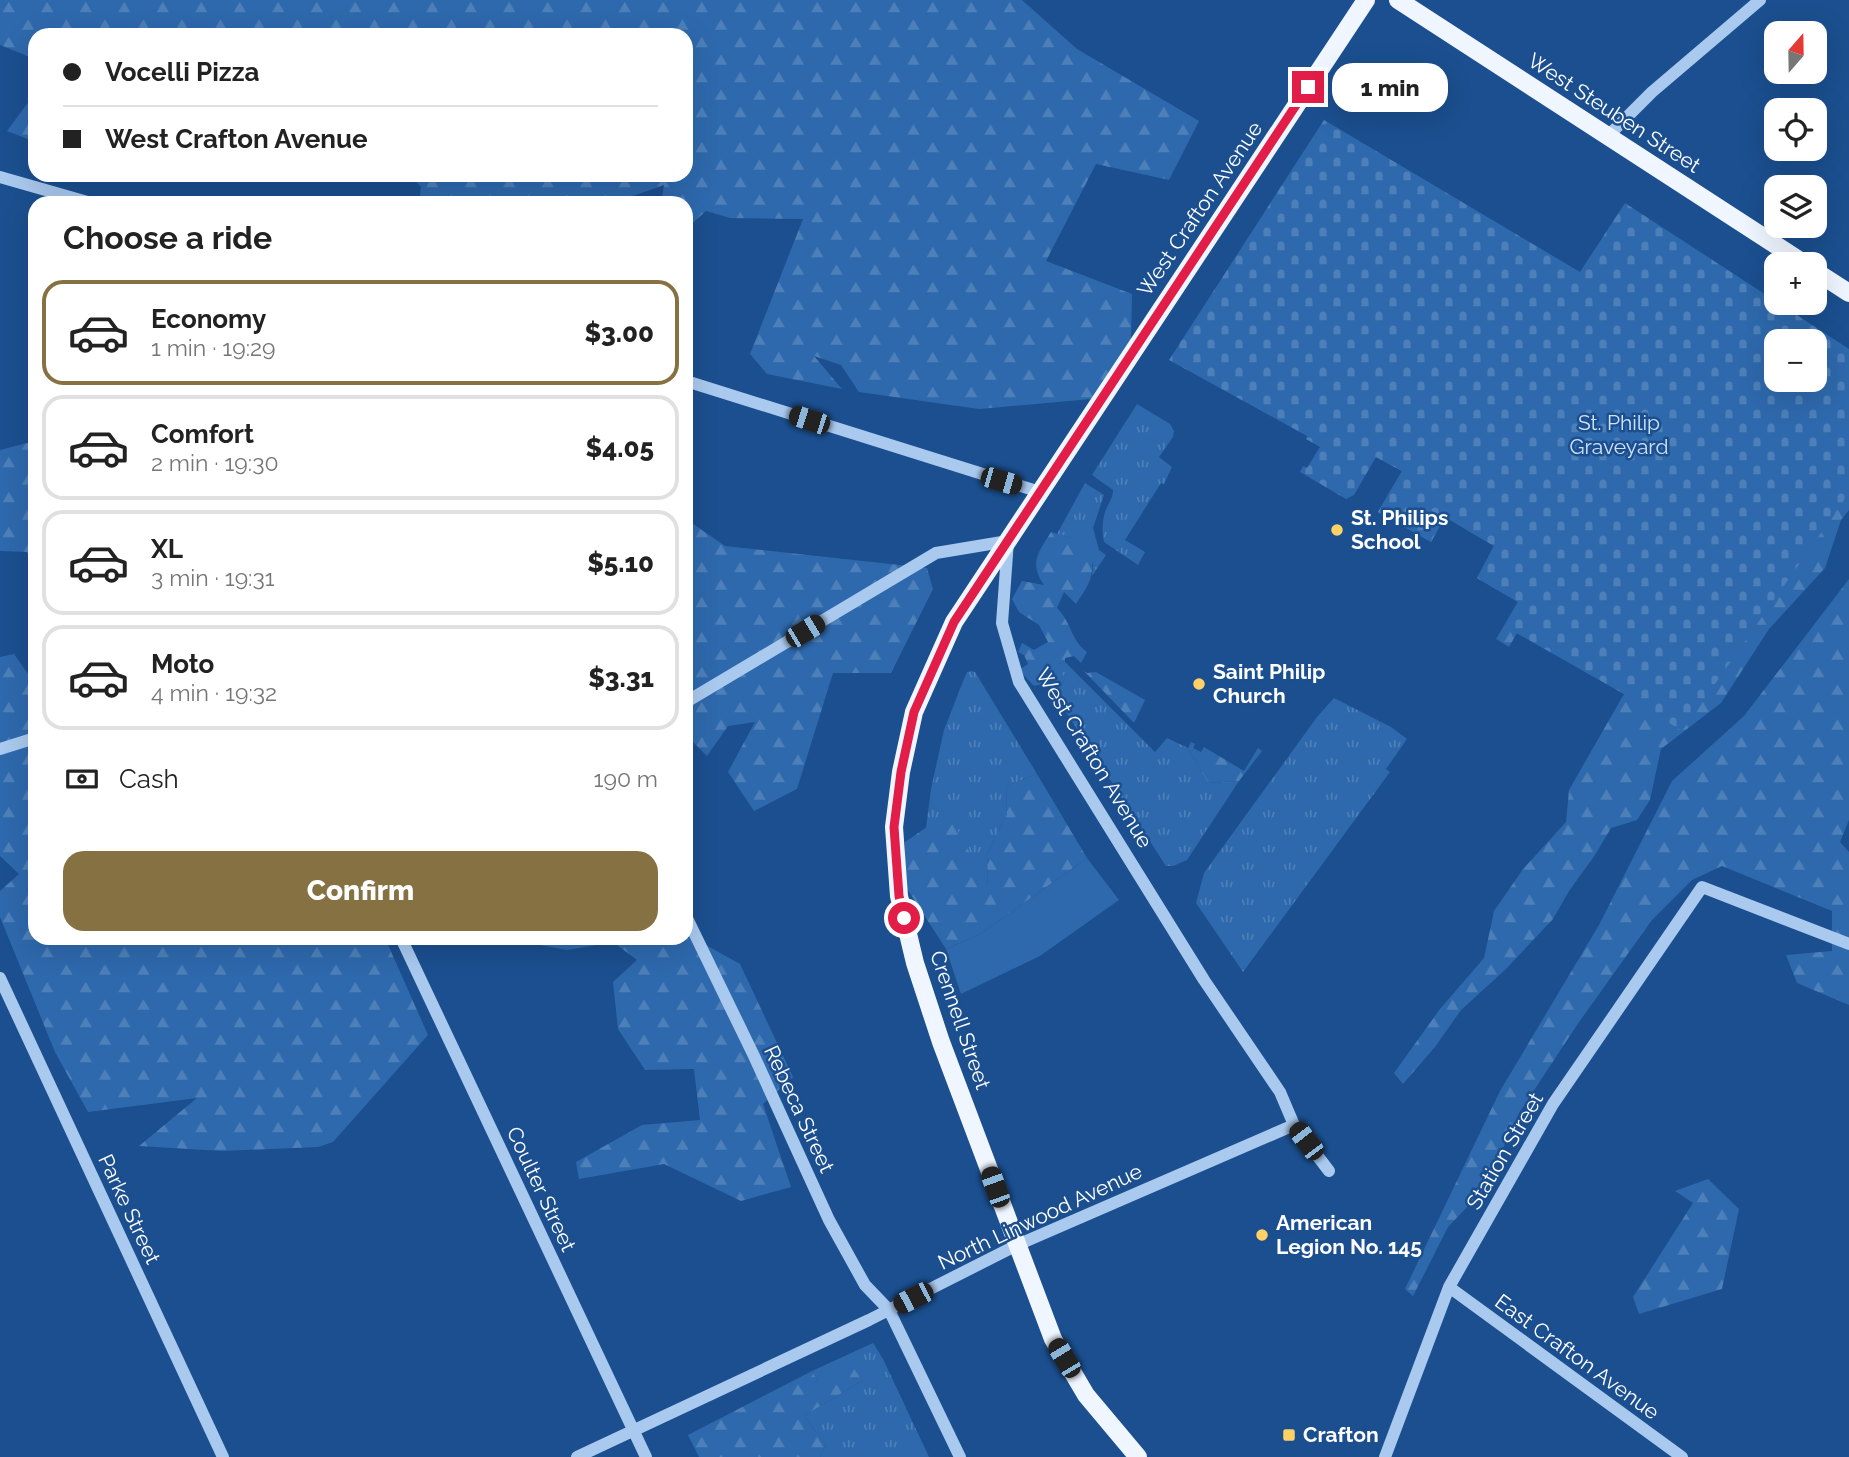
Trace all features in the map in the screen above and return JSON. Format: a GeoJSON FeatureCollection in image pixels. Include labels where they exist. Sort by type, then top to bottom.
{"type":"FeatureCollection","features":[{"type":"Feature","properties":{"kind":"main road","name":"West Crafton Avenue"},"geometry":{"type":"LineString","coordinates":[[1008,541],[1366,0]]}},
{"type":"Feature","properties":{"kind":"main road","name":"West Steuben Street"},"geometry":{"type":"LineString","coordinates":[[1398,0],[1786,252]]}},
{"type":"Feature","properties":{"kind":"main road"},"geometry":{"type":"LineString","coordinates":[[1827,279],[1849,293]]}},
{"type":"Feature","properties":{"kind":"main road","name":"Crennell Street"},"geometry":{"type":"LineString","coordinates":[[1008,541],[954,622],[914,712],[901,772],[894,827],[899,896],[915,963],[941,1042],[1053,1339],[1086,1395],[1138,1457]]}},
{"type":"Feature","properties":{"kind":"street"},"geometry":{"type":"LineString","coordinates":[[1607,136],[1652,92],[1760,0]]}},
{"type":"Feature","properties":{"kind":"street"},"geometry":{"type":"LineString","coordinates":[[0,177],[66,196]]}},
{"type":"Feature","properties":{"kind":"street"},"geometry":{"type":"LineString","coordinates":[[693,383],[1040,492]]}},
{"type":"Feature","properties":{"kind":"street"},"geometry":{"type":"LineString","coordinates":[[693,698],[936,553],[1008,541]]}},
{"type":"Feature","properties":{"kind":"street","name":"West Crafton Avenue"},"geometry":{"type":"LineString","coordinates":[[1008,541],[1002,623],[1019,682],[1203,980],[1280,1092],[1294,1125],[1329,1171]]}},
{"type":"Feature","properties":{"kind":"street"},"geometry":{"type":"LineString","coordinates":[[0,749],[28,740]]}},
{"type":"Feature","properties":{"kind":"street","name":"Station Street"},"geometry":{"type":"LineString","coordinates":[[1385,1457],[1449,1287],[1553,1104],[1702,887],[1849,944]]}},
{"type":"Feature","properties":{"kind":"street","name":"Rebeca Street"},"geometry":{"type":"LineString","coordinates":[[693,930],[829,1220],[865,1285],[889,1310],[960,1457]]}},
{"type":"Feature","properties":{"kind":"street","name":"Coulter Street"},"geometry":{"type":"LineString","coordinates":[[404,945],[646,1457]]}},
{"type":"Feature","properties":{"kind":"street","name":"Parke Street"},"geometry":{"type":"LineString","coordinates":[[0,978],[223,1457]]}},
{"type":"Feature","properties":{"kind":"street","name":"North Linwood Avenue"},"geometry":{"type":"LineString","coordinates":[[577,1457],[889,1310],[1017,1245],[1294,1125]]}},
{"type":"Feature","properties":{"kind":"street","name":"East Crafton Avenue"},"geometry":{"type":"LineString","coordinates":[[1449,1287],[1682,1457]]}},
{"type":"Feature","properties":{"kind":"green space"},"geometry":{"type":"Polygon","coordinates":[[[0,0],[1022,0],[1077,49],[1199,121],[1169,180],[1096,164],[1046,261],[1132,294],[1131,340],[1091,399],[979,409],[859,392],[841,365],[814,356],[842,389],[767,374],[750,354],[803,219],[730,218],[706,211],[693,223],[693,196],[662,196],[664,185],[633,196],[420,196],[421,187],[416,182],[693,182],[693,28],[28,28],[28,56],[0,45],[0,0]]]}},
{"type":"Feature","properties":{"kind":"green space"},"geometry":{"type":"Polygon","coordinates":[[[28,102],[28,139],[7,131],[28,102]]]}},
{"type":"Feature","properties":{"kind":"green space","name":"St. Philip Graveyard"},"geometry":{"type":"Polygon","coordinates":[[[1324,120],[1580,272],[1625,203],[1764,294],[1764,315],[1797,315],[1818,329],[1764,329],[1764,392],[1827,392],[1827,335],[1849,349],[1849,493],[1682,731],[1624,694],[1504,626],[1518,602],[1477,578],[1494,546],[1445,517],[1431,542],[1378,512],[1402,471],[1376,457],[1354,495],[1346,499],[1300,472],[1303,466],[1307,468],[1320,447],[1306,439],[1307,436],[1169,360],[1324,120]]]}},
{"type":"Feature","properties":{"kind":"green space"},"geometry":{"type":"Polygon","coordinates":[[[1849,349],[1849,510],[1841,520],[1825,568],[1769,629],[1721,703],[1661,749],[1650,800],[1637,820],[1611,828],[1553,919],[1506,969],[1461,1010],[1435,1047],[1403,1084],[1394,1073],[1440,1009],[1484,958],[1494,911],[1523,869],[1566,822],[1569,790],[1624,694],[1517,633],[1509,647],[1496,639],[1518,602],[1477,578],[1494,546],[1445,517],[1431,542],[1378,512],[1402,471],[1376,457],[1776,441],[1815,392],[1827,392],[1827,377],[1849,349]]]}},
{"type":"Feature","properties":{"kind":"green space"},"geometry":{"type":"Polygon","coordinates":[[[1137,404],[1170,424],[1174,431],[1173,437],[1159,457],[1172,467],[1164,484],[1161,483],[1125,540],[1145,552],[1138,565],[1104,542],[1103,520],[1113,490],[1092,475],[1137,404]]]}},
{"type":"Feature","properties":{"kind":"green space"},"geometry":{"type":"Polygon","coordinates":[[[28,443],[28,554],[0,551],[0,450],[28,443]]]}},
{"type":"Feature","properties":{"kind":"green space"},"geometry":{"type":"Polygon","coordinates":[[[1085,483],[1104,495],[1093,528],[1099,550],[1106,555],[1092,576],[1093,564],[1072,538],[1057,534],[1085,483]]]}},
{"type":"Feature","properties":{"kind":"green space"},"geometry":{"type":"Polygon","coordinates":[[[693,524],[725,546],[927,568],[933,589],[891,673],[833,673],[797,789],[754,811],[728,772],[755,722],[728,726],[707,756],[693,742],[693,524]]]}},
{"type":"Feature","properties":{"kind":"green space"},"geometry":{"type":"Polygon","coordinates":[[[1051,532],[1072,538],[1091,550],[1092,566],[1088,585],[1076,604],[1064,592],[1057,608],[1066,619],[1077,642],[1087,652],[1081,663],[1074,656],[1065,658],[1065,662],[1058,664],[1065,680],[1053,692],[1047,683],[1034,686],[1019,670],[1028,664],[1024,655],[1018,652],[1022,643],[1034,650],[1048,642],[1039,625],[1019,612],[1012,599],[1022,581],[1044,585],[1036,564],[1039,552],[1051,532]]]}},
{"type":"Feature","properties":{"kind":"green space"},"geometry":{"type":"Polygon","coordinates":[[[1849,579],[1849,820],[1840,842],[1849,852],[1849,1005],[1797,983],[1786,955],[1832,951],[1832,911],[1722,866],[1692,880],[1652,920],[1579,1022],[1519,1113],[1485,1188],[1448,1227],[1413,1296],[1405,1289],[1500,1091],[1599,925],[1672,781],[1744,716],[1849,579]]]}},
{"type":"Feature","properties":{"kind":"green space"},"geometry":{"type":"Polygon","coordinates":[[[14,654],[28,674],[28,945],[388,945],[428,1035],[333,1142],[318,1147],[222,1151],[139,1146],[197,1098],[88,1112],[55,1052],[0,917],[0,891],[19,874],[0,856],[0,657],[14,654]]]}},
{"type":"Feature","properties":{"kind":"green space"},"geometry":{"type":"Polygon","coordinates":[[[1065,662],[1155,752],[1167,738],[1188,748],[1208,783],[1239,781],[1187,860],[1166,866],[1053,692],[1065,680],[1057,664],[1065,662]]]}},
{"type":"Feature","properties":{"kind":"green space"},"geometry":{"type":"Polygon","coordinates":[[[1084,671],[1096,672],[1145,700],[1134,723],[1084,671]]]}},
{"type":"Feature","properties":{"kind":"green space"},"geometry":{"type":"Polygon","coordinates":[[[967,672],[975,672],[1037,774],[1006,786],[1007,814],[987,855],[988,889],[926,828],[931,789],[944,730],[967,672]]]}},
{"type":"Feature","properties":{"kind":"green space"},"geometry":{"type":"Polygon","coordinates":[[[1334,698],[1391,727],[1407,739],[1386,769],[1390,772],[1243,972],[1196,903],[1204,873],[1317,717],[1334,698]]]}},
{"type":"Feature","properties":{"kind":"green space"},"geometry":{"type":"Polygon","coordinates":[[[1191,742],[1195,744],[1193,748],[1201,752],[1204,747],[1244,771],[1258,748],[1262,751],[1239,781],[1208,783],[1188,748],[1191,742]]]}},
{"type":"Feature","properties":{"kind":"green space"},"geometry":{"type":"Polygon","coordinates":[[[1037,774],[1087,858],[982,933],[946,949],[904,884],[905,842],[930,825],[952,820],[988,887],[987,855],[1007,814],[1006,786],[1037,774]]]}},
{"type":"Feature","properties":{"kind":"green space"},"geometry":{"type":"Polygon","coordinates":[[[1087,858],[1119,900],[1040,956],[961,994],[946,949],[982,933],[1087,858]]]}},
{"type":"Feature","properties":{"kind":"green space"},"geometry":{"type":"Polygon","coordinates":[[[693,938],[740,964],[793,1077],[763,1104],[791,1187],[741,1201],[664,1164],[579,1179],[576,1162],[642,1125],[700,1120],[694,1069],[645,1070],[618,1029],[613,982],[637,960],[617,945],[693,945],[693,938]]]}},
{"type":"Feature","properties":{"kind":"green space"},"geometry":{"type":"Polygon","coordinates":[[[540,945],[596,945],[567,950],[540,945]]]}},
{"type":"Feature","properties":{"kind":"green space"},"geometry":{"type":"Polygon","coordinates":[[[1708,1179],[1739,1209],[1722,1289],[1639,1314],[1633,1297],[1693,1203],[1675,1191],[1708,1179]]]}},
{"type":"Feature","properties":{"kind":"green space"},"geometry":{"type":"Polygon","coordinates":[[[873,1343],[929,1457],[820,1457],[826,1445],[804,1416],[862,1381],[818,1382],[812,1371],[873,1343]]]}},
{"type":"Feature","properties":{"kind":"green space"},"geometry":{"type":"Polygon","coordinates":[[[851,1364],[862,1381],[804,1416],[826,1445],[820,1457],[699,1457],[688,1435],[812,1371],[818,1382],[851,1364]]]}},
{"type":"Feature","properties":{"kind":"place","name":"St. Philips School"},"geometry":{"type":"Point","coordinates":[1337,530]}},
{"type":"Feature","properties":{"kind":"place","name":"Saint Philip Church"},"geometry":{"type":"Point","coordinates":[1199,684]}},
{"type":"Feature","properties":{"kind":"place","name":"American Legion No. 145"},"geometry":{"type":"Point","coordinates":[1262,1235]}},
{"type":"Feature","properties":{"kind":"place","name":"Crafton"},"geometry":{"type":"Point","coordinates":[1289,1435]}},
{"type":"Feature","properties":{"kind":"route"},"geometry":{"type":"LineString","coordinates":[[904,918],[899,896],[894,827],[901,772],[914,712],[954,622],[1308,87]]}}]}
